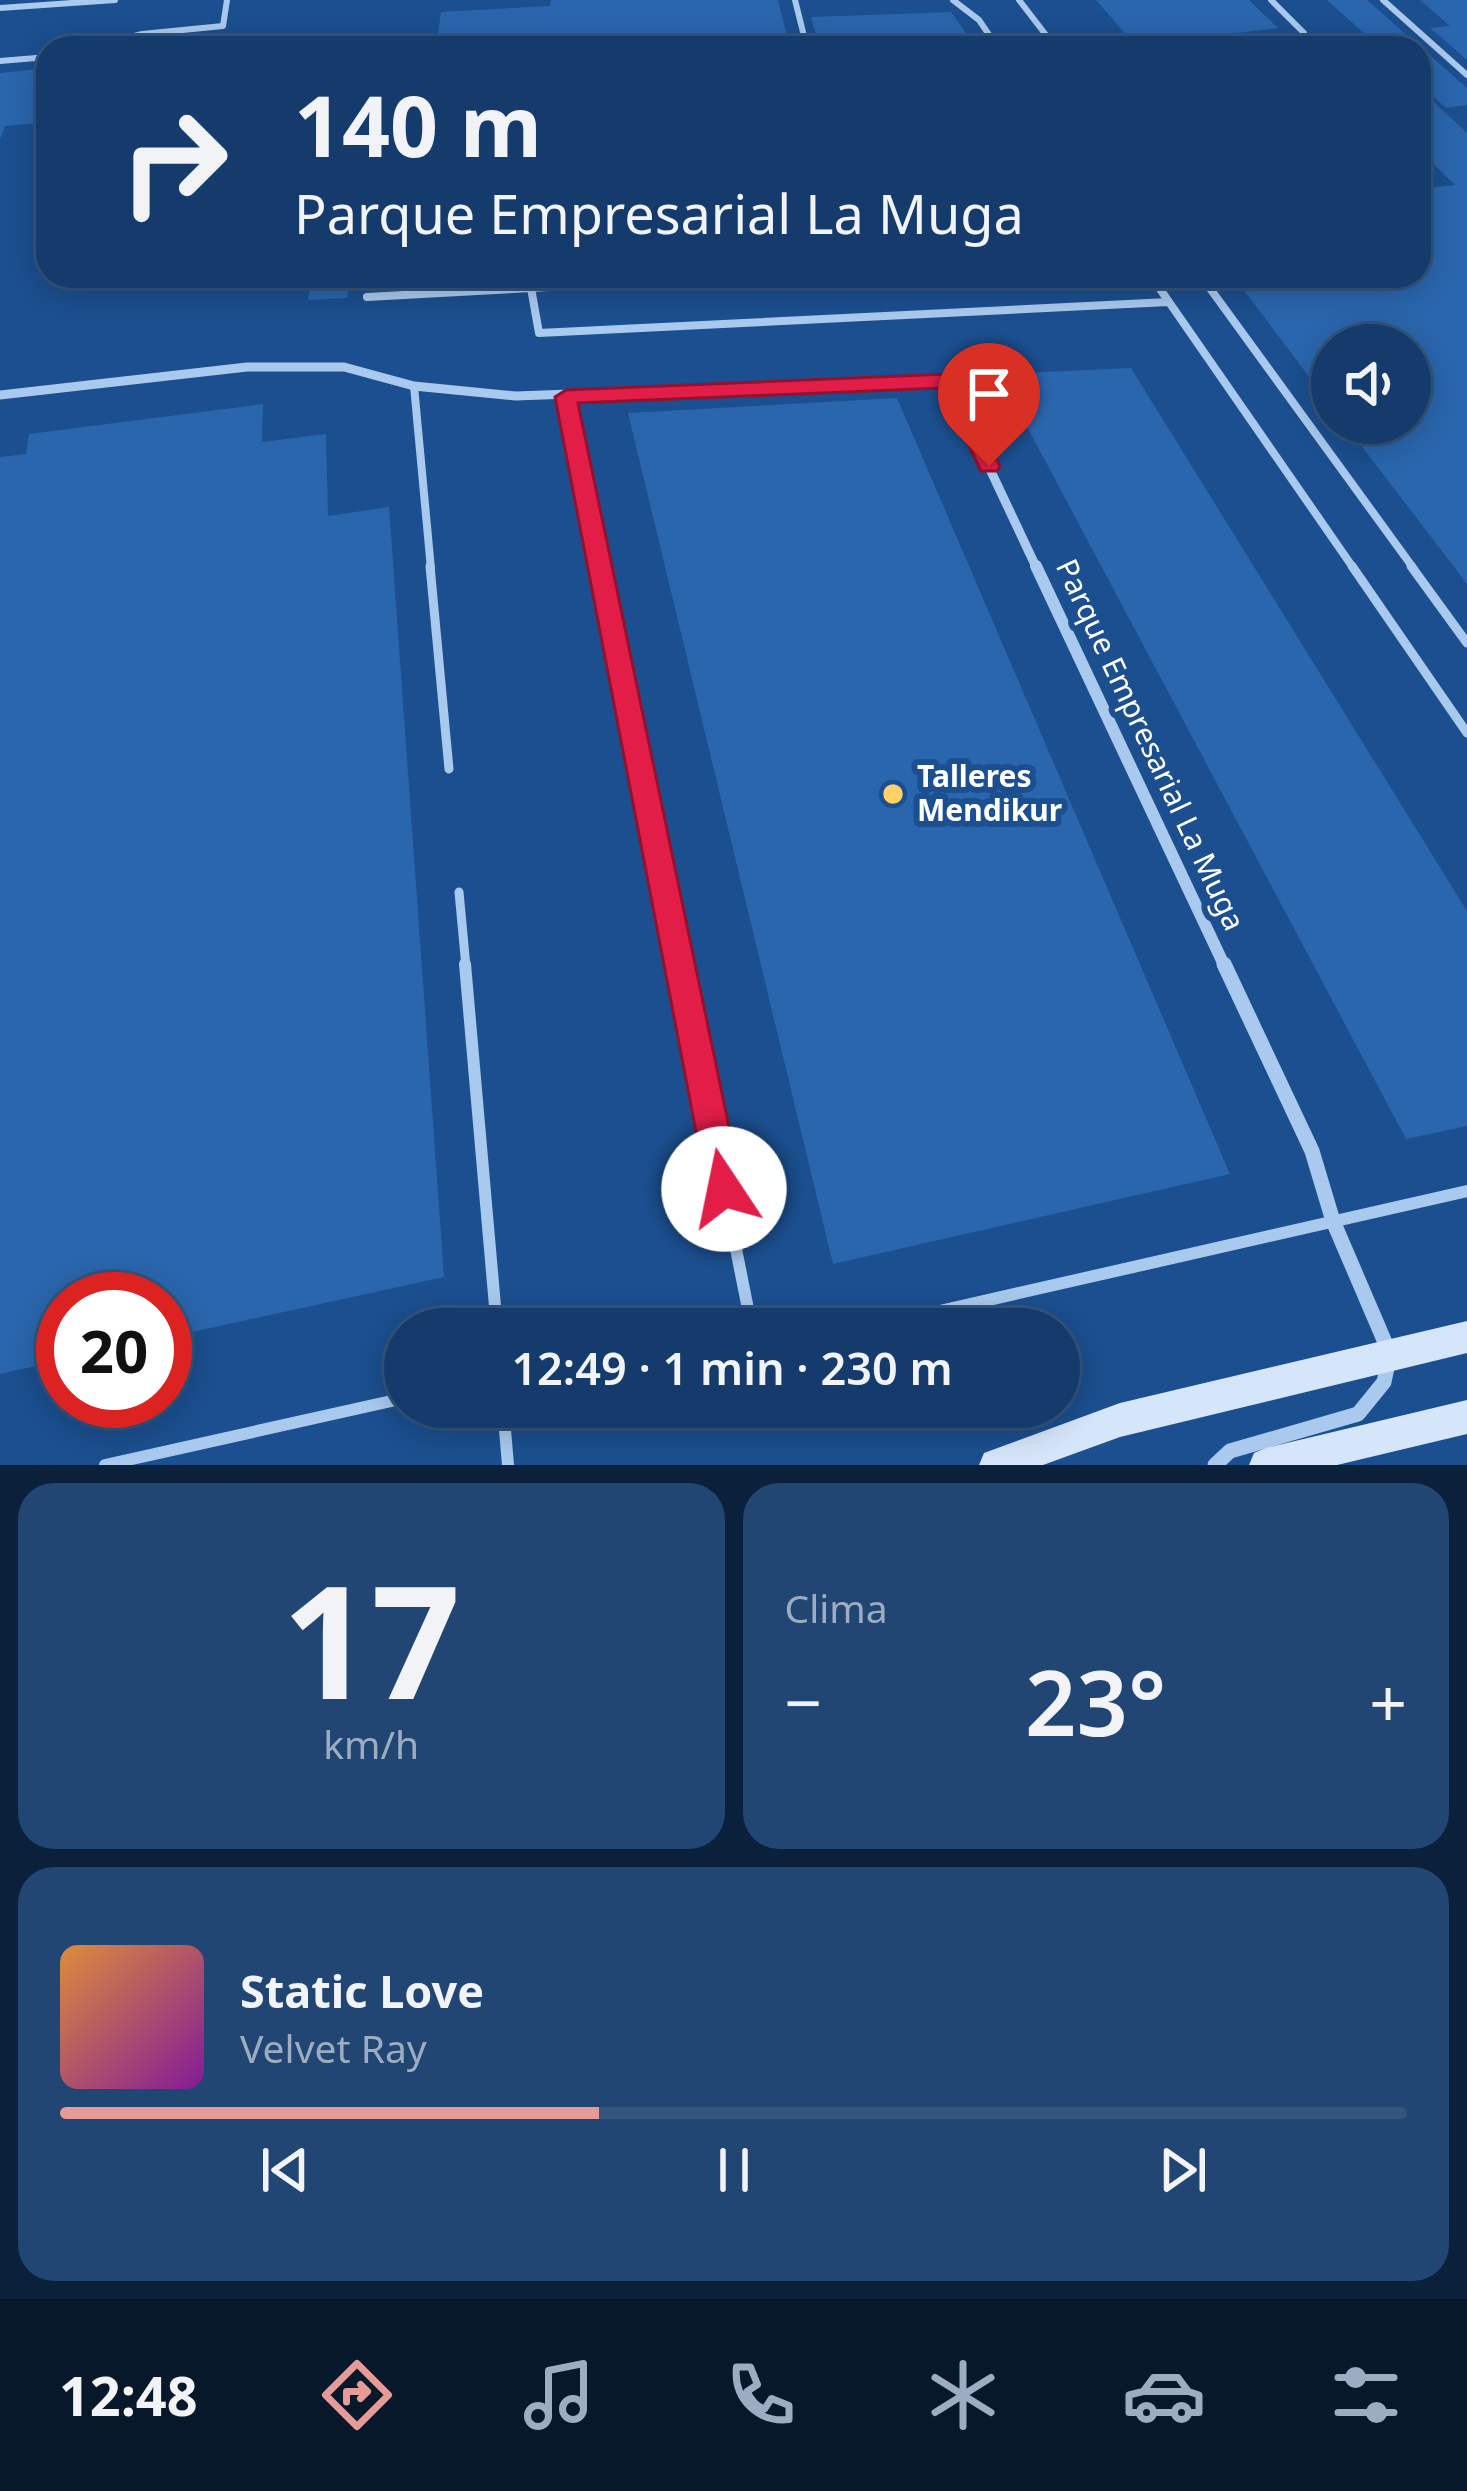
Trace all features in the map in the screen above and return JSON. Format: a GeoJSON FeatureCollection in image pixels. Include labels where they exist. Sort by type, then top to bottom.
{"type":"FeatureCollection","features":[{"type":"Feature","properties":{"kind":"street","name":"Parque Empresarial La Muga"},"geometry":{"type":"LineString","coordinates":[[0,395],[247,367],[344,367],[414,386],[566,397],[948,380],[1312,1151],[1334,1221],[1390,1354]]}},
{"type":"Feature","properties":{"kind":"street"},"geometry":{"type":"LineString","coordinates":[[996,1465],[1120,1420],[1467,1337]]}},
{"type":"Feature","properties":{"kind":"street"},"geometry":{"type":"LineString","coordinates":[[1214,1465],[1230,1451],[1358,1414],[1384,1382],[1390,1354]]}},
{"type":"Feature","properties":{"kind":"street"},"geometry":{"type":"LineString","coordinates":[[1266,1465],[1467,1417]]}},
{"type":"Feature","properties":{"kind":"lane"},"geometry":{"type":"LineString","coordinates":[[0,8],[116,0]]}},
{"type":"Feature","properties":{"kind":"lane"},"geometry":{"type":"LineString","coordinates":[[134,36],[223,26],[227,0]]}},
{"type":"Feature","properties":{"kind":"lane"},"geometry":{"type":"LineString","coordinates":[[795,0],[804,36]]}},
{"type":"Feature","properties":{"kind":"lane"},"geometry":{"type":"LineString","coordinates":[[953,0],[979,20],[990,36]]}},
{"type":"Feature","properties":{"kind":"lane"},"geometry":{"type":"LineString","coordinates":[[1018,0],[1046,36]]}},
{"type":"Feature","properties":{"kind":"lane"},"geometry":{"type":"LineString","coordinates":[[1271,0],[1304,36]]}},
{"type":"Feature","properties":{"kind":"lane"},"geometry":{"type":"LineString","coordinates":[[1383,0],[1423,36]]}},
{"type":"Feature","properties":{"kind":"lane"},"geometry":{"type":"LineString","coordinates":[[1431,43],[1467,75]]}},
{"type":"Feature","properties":{"kind":"lane"},"geometry":{"type":"LineString","coordinates":[[0,61],[36,58]]}},
{"type":"Feature","properties":{"kind":"lane"},"geometry":{"type":"LineString","coordinates":[[367,297],[531,288],[539,334],[1168,302]]}},
{"type":"Feature","properties":{"kind":"lane"},"geometry":{"type":"LineString","coordinates":[[1159,288],[1467,733]]}},
{"type":"Feature","properties":{"kind":"lane"},"geometry":{"type":"LineString","coordinates":[[1210,288],[1467,643]]}},
{"type":"Feature","properties":{"kind":"lane"},"geometry":{"type":"LineString","coordinates":[[414,386],[449,769]]}},
{"type":"Feature","properties":{"kind":"lane"},"geometry":{"type":"LineString","coordinates":[[566,397],[748,1308]]}},
{"type":"Feature","properties":{"kind":"lane"},"geometry":{"type":"LineString","coordinates":[[459,892],[494,1308]]}},
{"type":"Feature","properties":{"kind":"lane"},"geometry":{"type":"LineString","coordinates":[[953,1308],[1467,1191]]}},
{"type":"Feature","properties":{"kind":"lane"},"geometry":{"type":"LineString","coordinates":[[105,1465],[384,1403]]}},
{"type":"Feature","properties":{"kind":"lane"},"geometry":{"type":"LineString","coordinates":[[505,1428],[508,1465]]}},
{"type":"Feature","properties":{"kind":"building"},"geometry":{"type":"Polygon","coordinates":[[[551,0],[778,0],[787,36],[438,36],[441,12],[550,6],[551,0]]]}},
{"type":"Feature","properties":{"kind":"building"},"geometry":{"type":"Polygon","coordinates":[[[1096,0],[1249,0],[1278,28],[1211,36],[1127,36],[1096,0]]]}},
{"type":"Feature","properties":{"kind":"building"},"geometry":{"type":"Polygon","coordinates":[[[1327,0],[1367,0],[1408,36],[1367,36],[1327,0]]]}},
{"type":"Feature","properties":{"kind":"building"},"geometry":{"type":"Polygon","coordinates":[[[1420,0],[1467,0],[1467,60],[1430,28],[1450,26],[1420,0]]]}},
{"type":"Feature","properties":{"kind":"building"},"geometry":{"type":"Polygon","coordinates":[[[951,12],[968,36],[817,36],[811,17],[951,12]]]}},
{"type":"Feature","properties":{"kind":"building"},"geometry":{"type":"Polygon","coordinates":[[[1431,56],[1467,88],[1467,105],[1446,108],[1431,95],[1431,56]]]}},
{"type":"Feature","properties":{"kind":"building"},"geometry":{"type":"Polygon","coordinates":[[[36,69],[36,123],[5,126],[0,139],[0,73],[36,69]]]}},
{"type":"Feature","properties":{"kind":"building"},"geometry":{"type":"Polygon","coordinates":[[[1431,99],[1467,133],[1467,584],[1360,444],[1431,444],[1431,324],[1311,324],[1311,379],[1242,288],[1431,288],[1431,188],[1455,185],[1431,162],[1431,99]]]}},
{"type":"Feature","properties":{"kind":"building"},"geometry":{"type":"Polygon","coordinates":[[[310,288],[393,288],[348,290],[347,298],[308,300],[310,288]]]}},
{"type":"Feature","properties":{"kind":"building"},"geometry":{"type":"Polygon","coordinates":[[[1131,368],[1467,911],[1467,1126],[1406,1139],[999,374],[1131,368]]]}},
{"type":"Feature","properties":{"kind":"building","name":"Talleres Mendikur"},"geometry":{"type":"Polygon","coordinates":[[[897,398],[1230,1174],[833,1264],[628,413],[897,398]]]}},
{"type":"Feature","properties":{"kind":"building"},"geometry":{"type":"Polygon","coordinates":[[[263,404],[262,442],[326,434],[328,516],[389,507],[444,1277],[192,1332],[192,1272],[36,1272],[36,1366],[0,1374],[0,457],[26,454],[29,434],[263,404]]]}},
{"type":"Feature","properties":{"kind":"place","name":"Talleres Mendikur"},"geometry":{"type":"Point","coordinates":[893,794]}},
{"type":"Feature","properties":{"kind":"route"},"geometry":{"type":"LineString","coordinates":[[724,1189],[566,397],[948,380],[989,466]]}}]}
